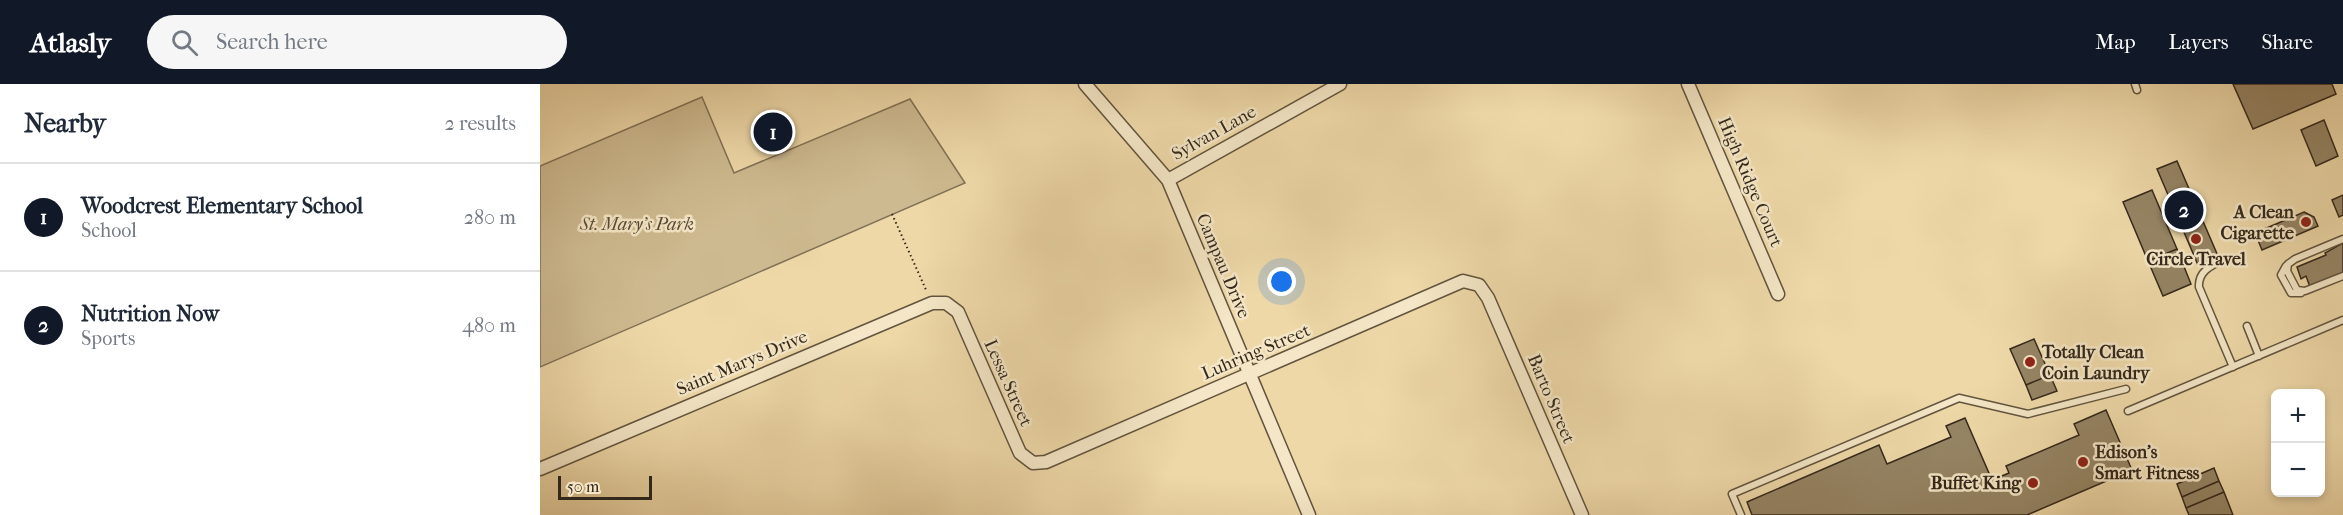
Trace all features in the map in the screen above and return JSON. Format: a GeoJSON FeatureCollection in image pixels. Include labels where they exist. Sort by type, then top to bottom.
{"type":"FeatureCollection","features":[{"type":"Feature","properties":{"kind":"street","name":"Campau Drive"},"geometry":{"type":"LineString","coordinates":[[1085,84],[1168,180],[1309,515]]}},
{"type":"Feature","properties":{"kind":"street","name":"Sylvan Lane"},"geometry":{"type":"LineString","coordinates":[[1168,180],[1327,87],[1340,84]]}},
{"type":"Feature","properties":{"kind":"street","name":"High Ridge Court"},"geometry":{"type":"LineString","coordinates":[[1688,84],[1778,294]]}},
{"type":"Feature","properties":{"kind":"street","name":"Luhring Street"},"geometry":{"type":"LineString","coordinates":[[1033,463],[1046,462],[1463,281],[1479,285],[1488,298]]}},
{"type":"Feature","properties":{"kind":"street","name":"Barto Street"},"geometry":{"type":"LineString","coordinates":[[1488,298],[1582,515]]}},
{"type":"Feature","properties":{"kind":"street","name":"Lessa Street"},"geometry":{"type":"LineString","coordinates":[[932,303],[946,303],[958,312],[1020,453],[1033,463]]}},
{"type":"Feature","properties":{"kind":"street","name":"Saint Marys Drive"},"geometry":{"type":"LineString","coordinates":[[540,469],[932,303]]}},
{"type":"Feature","properties":{"kind":"lane"},"geometry":{"type":"LineString","coordinates":[[2343,239],[2288,264],[2287,271],[2292,285],[2297,290],[2305,291],[2343,276]]}},
{"type":"Feature","properties":{"kind":"lane"},"geometry":{"type":"LineString","coordinates":[[2223,260],[2205,271],[2199,280],[2199,287],[2232,367]]}},
{"type":"Feature","properties":{"kind":"lane"},"geometry":{"type":"LineString","coordinates":[[2128,411],[2343,320]]}},
{"type":"Feature","properties":{"kind":"lane"},"geometry":{"type":"LineString","coordinates":[[2247,326],[2259,356]]}},
{"type":"Feature","properties":{"kind":"lane"},"geometry":{"type":"LineString","coordinates":[[1741,515],[1732,494],[1959,398],[2028,414],[2126,389]]}},
{"type":"Feature","properties":{"kind":"path"},"geometry":{"type":"LineString","coordinates":[[892,214],[932,303]]}},
{"type":"Feature","properties":{"kind":"green space","name":"St. Mary's Park"},"geometry":{"type":"Polygon","coordinates":[[[702,97],[734,173],[910,99],[965,183],[540,367],[540,166],[702,97]]]}},
{"type":"Feature","properties":{"kind":"building"},"geometry":{"type":"Polygon","coordinates":[[[2233,84],[2332,84],[2336,94],[2253,129],[2233,84]]]}},
{"type":"Feature","properties":{"kind":"building"},"geometry":{"type":"Polygon","coordinates":[[[2324,120],[2338,156],[2316,166],[2301,130],[2324,120]]]}},
{"type":"Feature","properties":{"kind":"building"},"geometry":{"type":"Polygon","coordinates":[[[2177,161],[2218,256],[2198,265],[2157,169],[2177,161]]]}},
{"type":"Feature","properties":{"kind":"building"},"geometry":{"type":"Polygon","coordinates":[[[2152,190],[2177,249],[2148,261],[2123,202],[2152,190]]]}},
{"type":"Feature","properties":{"kind":"building"},"geometry":{"type":"Polygon","coordinates":[[[2343,195],[2343,215],[2339,217],[2332,200],[2343,195]]]}},
{"type":"Feature","properties":{"kind":"building"},"geometry":{"type":"Polygon","coordinates":[[[2304,212],[2314,217],[2318,226],[2262,250],[2255,233],[2304,212]]]}},
{"type":"Feature","properties":{"kind":"building"},"geometry":{"type":"Polygon","coordinates":[[[2343,243],[2343,273],[2310,287],[2306,276],[2301,279],[2297,267],[2326,255],[2325,253],[2343,243]]]}},
{"type":"Feature","properties":{"kind":"building"},"geometry":{"type":"Polygon","coordinates":[[[2177,249],[2191,284],[2163,296],[2148,261],[2177,249]]]}},
{"type":"Feature","properties":{"kind":"building","name":"Totally Clean Coin Laundry"},"geometry":{"type":"Polygon","coordinates":[[[2034,339],[2050,375],[2026,385],[2010,349],[2034,339]]]}},
{"type":"Feature","properties":{"kind":"building"},"geometry":{"type":"Polygon","coordinates":[[[2050,375],[2057,391],[2032,400],[2026,385],[2050,375]]]}},
{"type":"Feature","properties":{"kind":"building"},"geometry":{"type":"Polygon","coordinates":[[[2106,410],[2132,470],[2027,515],[1752,515],[1747,502],[1879,445],[1887,464],[1951,437],[1946,426],[1965,418],[1992,480],[2009,473],[2006,466],[2079,435],[2074,424],[2106,410]]]}},
{"type":"Feature","properties":{"kind":"building"},"geometry":{"type":"Polygon","coordinates":[[[2214,468],[2219,481],[2182,497],[2177,484],[2214,468]]]}},
{"type":"Feature","properties":{"kind":"building"},"geometry":{"type":"Polygon","coordinates":[[[2219,481],[2224,492],[2186,508],[2182,497],[2219,481]]]}},
{"type":"Feature","properties":{"kind":"building"},"geometry":{"type":"Polygon","coordinates":[[[2224,492],[2233,515],[2189,515],[2186,508],[2224,492]]]}},
{"type":"Feature","properties":{"kind":"place","name":"Woodcrest Elementary School"},"geometry":{"type":"Point","coordinates":[773,132]}},
{"type":"Feature","properties":{"kind":"place","name":"Nutrition Now"},"geometry":{"type":"Point","coordinates":[2184,210]}},
{"type":"Feature","properties":{"kind":"place","name":"A Clean Cigarette"},"geometry":{"type":"Point","coordinates":[2306,222]}},
{"type":"Feature","properties":{"kind":"place","name":"Circle Travel"},"geometry":{"type":"Point","coordinates":[2196,239]}},
{"type":"Feature","properties":{"kind":"place","name":"Totally Clean Coin Laundry"},"geometry":{"type":"Point","coordinates":[2030,362]}},
{"type":"Feature","properties":{"kind":"place","name":"Edison's Smart Fitness"},"geometry":{"type":"Point","coordinates":[2083,462]}},
{"type":"Feature","properties":{"kind":"place","name":"Buffet King"},"geometry":{"type":"Point","coordinates":[2033,483]}}]}
